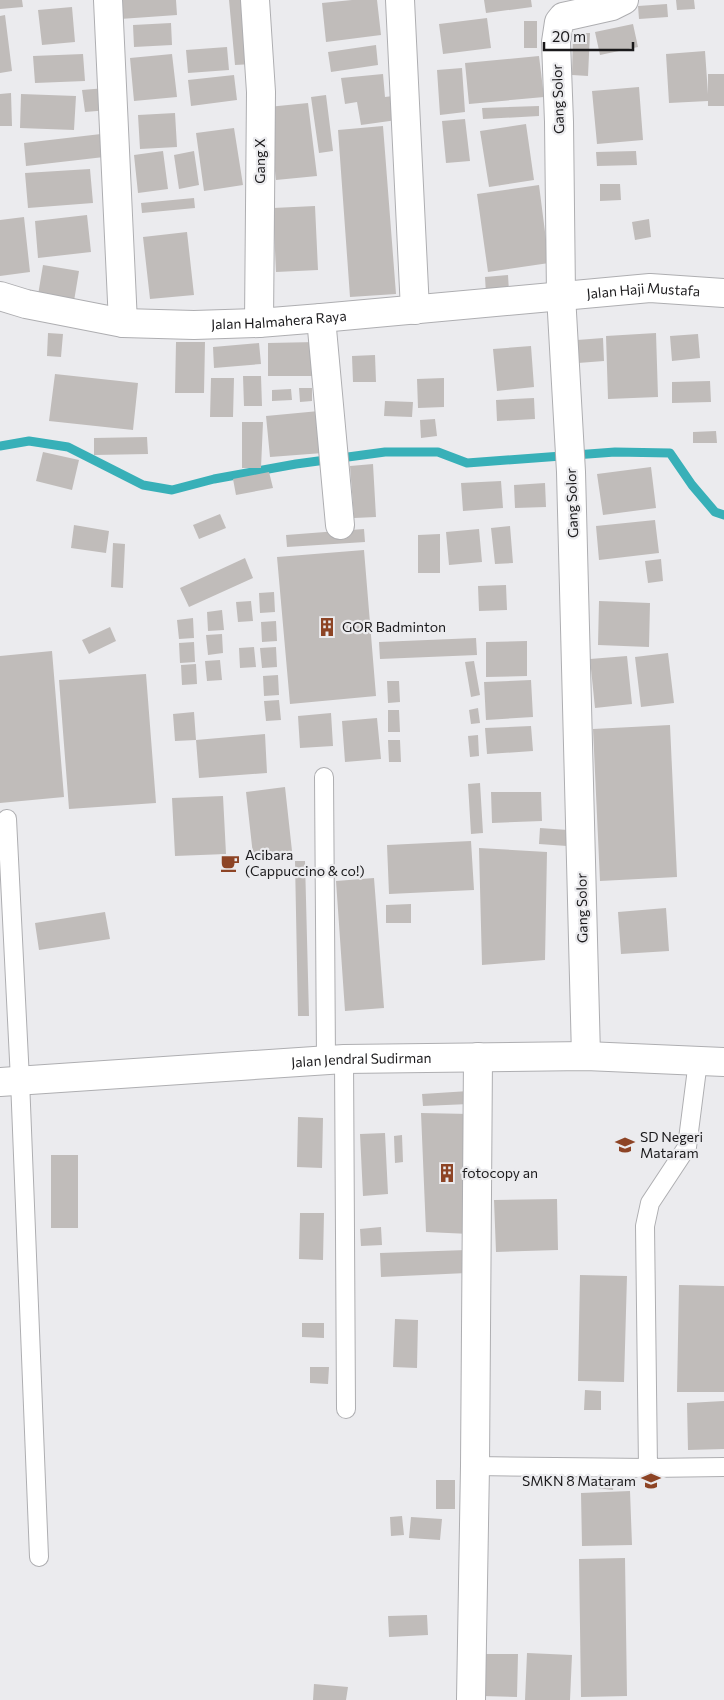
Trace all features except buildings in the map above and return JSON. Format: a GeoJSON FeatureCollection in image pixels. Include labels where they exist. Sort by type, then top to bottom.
{"type":"FeatureCollection","features":[{"type":"Feature","properties":{"kind":"main road"},"geometry":{"type":"LineString","coordinates":[[108,0],[122,323]]}},
{"type":"Feature","properties":{"kind":"main road","name":"Gang X"},"geometry":{"type":"LineString","coordinates":[[255,0],[261,92],[259,323]]}},
{"type":"Feature","properties":{"kind":"main road"},"geometry":{"type":"LineString","coordinates":[[400,0],[415,310]]}},
{"type":"Feature","properties":{"kind":"main road","name":"Gang Solor"},"geometry":{"type":"LineString","coordinates":[[586,1056],[570,440],[561,295],[557,32],[559,22],[564,16],[612,6],[624,0]]}},
{"type":"Feature","properties":{"kind":"main road","name":"Jalan Haji Mustafa"},"geometry":{"type":"LineString","coordinates":[[561,295],[650,288],[724,293]]}},
{"type":"Feature","properties":{"kind":"main road","name":"Jalan Halmahera Raya"},"geometry":{"type":"LineString","coordinates":[[0,296],[26,304],[122,323],[194,325],[259,323],[321,318],[561,295]]}},
{"type":"Feature","properties":{"kind":"main road"},"geometry":{"type":"LineString","coordinates":[[321,318],[340,525]]}},
{"type":"Feature","properties":{"kind":"main road","name":"Jalan Jendral Sudirman"},"geometry":{"type":"LineString","coordinates":[[10,1081],[335,1060],[586,1056],[711,1061]]}},
{"type":"Feature","properties":{"kind":"main road"},"geometry":{"type":"LineString","coordinates":[[471,1700],[478,1058]]}},
{"type":"Feature","properties":{"kind":"lane"},"geometry":{"type":"LineString","coordinates":[[324,777],[346,1409]]}},
{"type":"Feature","properties":{"kind":"lane"},"geometry":{"type":"LineString","coordinates":[[7,819],[10,1081],[39,1557]]}},
{"type":"Feature","properties":{"kind":"lane"},"geometry":{"type":"LineString","coordinates":[[648,1468],[646,1226],[650,1204],[687,1147],[711,1061]]}},
{"type":"Feature","properties":{"kind":"lane"},"geometry":{"type":"LineString","coordinates":[[475,1466],[724,1467]]}},
{"type":"Feature","properties":{"kind":"waterway"},"geometry":{"type":"LineString","coordinates":[[0,446],[29,441],[68,447],[143,485],[172,490],[214,479],[296,464],[385,452],[438,452],[467,463],[615,452],[670,453],[692,485],[715,512],[724,515]]}},
{"type":"Feature","properties":{"kind":"place","name":"GOR Badminton"},"geometry":{"type":"Point","coordinates":[327,627]}},
{"type":"Feature","properties":{"kind":"place","name":"Acibara (Cappuccino & co!)"},"geometry":{"type":"Point","coordinates":[230,863]}},
{"type":"Feature","properties":{"kind":"place","name":"SD Negeri Mataram"},"geometry":{"type":"Point","coordinates":[625,1145]}},
{"type":"Feature","properties":{"kind":"place","name":"fotocopy an"},"geometry":{"type":"Point","coordinates":[447,1173]}},
{"type":"Feature","properties":{"kind":"place","name":"SMKN 8 Mataram"},"geometry":{"type":"Point","coordinates":[651,1481]}}]}
